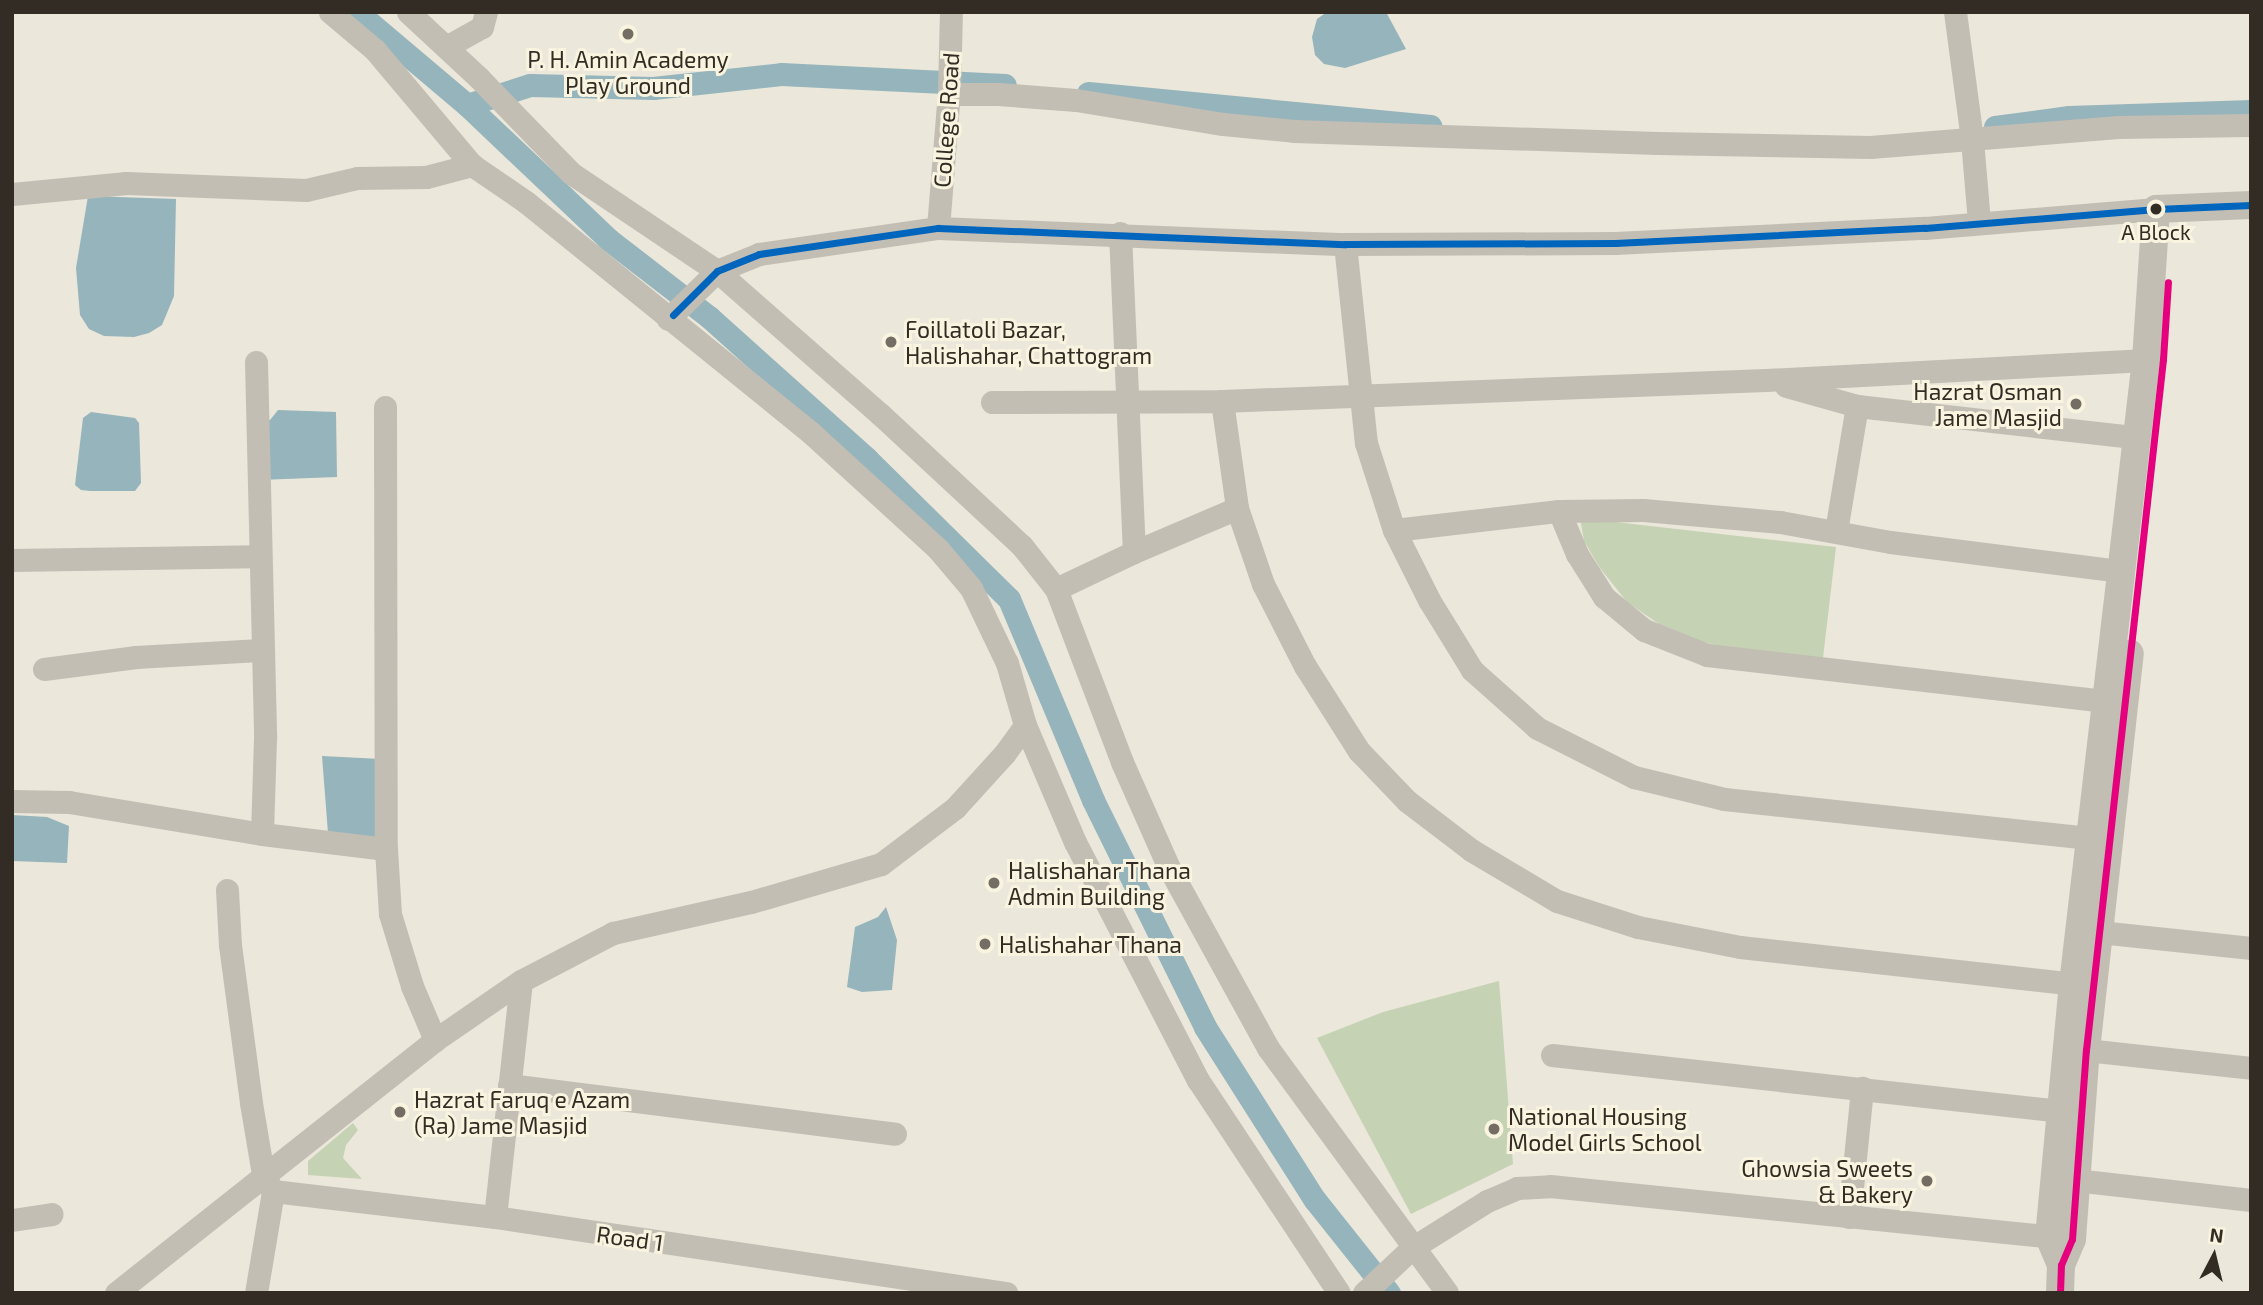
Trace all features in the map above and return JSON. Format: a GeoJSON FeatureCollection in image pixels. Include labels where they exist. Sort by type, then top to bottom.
{"type":"FeatureCollection","features":[{"type":"Feature","properties":{"kind":"street"},"geometry":{"type":"LineString","coordinates":[[330,12],[375,50],[472,165],[526,202],[810,432],[938,549],[971,588],[1007,663],[1025,725],[1075,842],[1198,1080],[1339,1293]]}},
{"type":"Feature","properties":{"kind":"street"},"geometry":{"type":"LineString","coordinates":[[408,12],[479,78],[570,173],[713,276],[880,414],[1022,546],[1056,589],[1122,762],[1168,866],[1268,1048],[1447,1293]]}},
{"type":"Feature","properties":{"kind":"street"},"geometry":{"type":"LineString","coordinates":[[446,47],[482,27],[486,12]]}},
{"type":"Feature","properties":{"kind":"street","name":"College Road"},"geometry":{"type":"LineString","coordinates":[[938,228],[949,93],[951,12]]}},
{"type":"Feature","properties":{"kind":"street"},"geometry":{"type":"LineString","coordinates":[[1955,12],[1972,136],[1979,222]]}},
{"type":"Feature","properties":{"kind":"street"},"geometry":{"type":"LineString","coordinates":[[949,93],[1076,100],[1223,124],[1351,135],[1870,147],[1972,136],[2118,127],[2251,125]]}},
{"type":"Feature","properties":{"kind":"street"},"geometry":{"type":"LineString","coordinates":[[12,194],[126,183],[306,190],[357,178],[426,177],[472,165]]}},
{"type":"Feature","properties":{"kind":"street"},"geometry":{"type":"LineString","coordinates":[[670,317],[713,276],[759,254],[938,228],[1120,233],[1345,244],[1615,243],[1925,228],[1979,222],[2251,205]]}},
{"type":"Feature","properties":{"kind":"street"},"geometry":{"type":"LineString","coordinates":[[2115,702],[2121,571],[2164,209]]}},
{"type":"Feature","properties":{"kind":"street"},"geometry":{"type":"LineString","coordinates":[[2060,1293],[2061,1111],[2073,984],[2100,839],[2115,702],[2163,359],[2164,209]]}},
{"type":"Feature","properties":{"kind":"street"},"geometry":{"type":"LineString","coordinates":[[1120,233],[1134,552]]}},
{"type":"Feature","properties":{"kind":"street"},"geometry":{"type":"LineString","coordinates":[[1345,244],[1366,443],[1394,530],[1429,600],[1472,670],[1537,728],[1634,777],[1724,799],[2100,839]]}},
{"type":"Feature","properties":{"kind":"street"},"geometry":{"type":"LineString","coordinates":[[992,402],[1222,401],[1360,396],[1766,380],[2146,360]]}},
{"type":"Feature","properties":{"kind":"street"},"geometry":{"type":"LineString","coordinates":[[256,362],[262,650],[262,834]]}},
{"type":"Feature","properties":{"kind":"street"},"geometry":{"type":"LineString","coordinates":[[1766,380],[1857,406],[2135,437]]}},
{"type":"Feature","properties":{"kind":"street"},"geometry":{"type":"LineString","coordinates":[[1222,401],[1237,508],[1263,584],[1305,666],[1359,751],[1407,801],[1471,850],[1556,901],[1638,927],[1740,947],[2073,984]]}},
{"type":"Feature","properties":{"kind":"street"},"geometry":{"type":"LineString","coordinates":[[1836,531],[1857,406]]}},
{"type":"Feature","properties":{"kind":"street"},"geometry":{"type":"LineString","coordinates":[[385,407],[386,849],[390,914],[412,986],[435,1040]]}},
{"type":"Feature","properties":{"kind":"street"},"geometry":{"type":"LineString","coordinates":[[1056,589],[1237,508]]}},
{"type":"Feature","properties":{"kind":"street"},"geometry":{"type":"LineString","coordinates":[[1394,530],[1559,511],[1643,510],[1780,522],[1890,542],[2121,571]]}},
{"type":"Feature","properties":{"kind":"street"},"geometry":{"type":"LineString","coordinates":[[1559,511],[1577,554],[1604,597],[1644,629],[1707,654],[2115,702]]}},
{"type":"Feature","properties":{"kind":"street"},"geometry":{"type":"LineString","coordinates":[[12,560],[259,556]]}},
{"type":"Feature","properties":{"kind":"street"},"geometry":{"type":"LineString","coordinates":[[44,669],[136,657],[262,650]]}},
{"type":"Feature","properties":{"kind":"street"},"geometry":{"type":"LineString","coordinates":[[116,1293],[268,1182],[435,1040],[521,981],[613,933],[751,902],[881,864],[955,808],[1005,753],[1025,725]]}},
{"type":"Feature","properties":{"kind":"street"},"geometry":{"type":"LineString","coordinates":[[12,801],[93,805],[262,834],[386,849]]}},
{"type":"Feature","properties":{"kind":"street"},"geometry":{"type":"LineString","coordinates":[[2061,1238],[2075,1180],[2099,932],[2100,839]]}},
{"type":"Feature","properties":{"kind":"street"},"geometry":{"type":"LineString","coordinates":[[227,890],[239,1027],[268,1182],[256,1293]]}},
{"type":"Feature","properties":{"kind":"street"},"geometry":{"type":"LineString","coordinates":[[2099,932],[2251,948]]}},
{"type":"Feature","properties":{"kind":"street"},"geometry":{"type":"LineString","coordinates":[[495,1217],[521,981]]}},
{"type":"Feature","properties":{"kind":"street"},"geometry":{"type":"LineString","coordinates":[[2086,1050],[2251,1068]]}},
{"type":"Feature","properties":{"kind":"street"},"geometry":{"type":"LineString","coordinates":[[1552,1055],[2061,1111]]}},
{"type":"Feature","properties":{"kind":"street"},"geometry":{"type":"LineString","coordinates":[[509,1085],[895,1134]]}},
{"type":"Feature","properties":{"kind":"street"},"geometry":{"type":"LineString","coordinates":[[1849,1217],[1862,1087]]}},
{"type":"Feature","properties":{"kind":"street"},"geometry":{"type":"LineString","coordinates":[[2075,1180],[2251,1200]]}},
{"type":"Feature","properties":{"kind":"street","name":"Road 1"},"geometry":{"type":"LineString","coordinates":[[268,1182],[995,1291]]}},
{"type":"Feature","properties":{"kind":"street"},"geometry":{"type":"LineString","coordinates":[[1364,1293],[1412,1248],[1487,1201],[1517,1188],[1539,1186],[2061,1238]]}},
{"type":"Feature","properties":{"kind":"street"},"geometry":{"type":"LineString","coordinates":[[12,1220],[52,1214]]}},
{"type":"Feature","properties":{"kind":"green space"},"geometry":{"type":"Polygon","coordinates":[[[1580,518],[1836,547],[1823,658],[1721,647],[1669,631],[1627,602],[1600,568],[1584,541],[1580,518]]]}},
{"type":"Feature","properties":{"kind":"green space"},"geometry":{"type":"Polygon","coordinates":[[[1499,981],[1513,1164],[1411,1214],[1317,1038],[1383,1012],[1499,981]]]}},
{"type":"Feature","properties":{"kind":"green space"},"geometry":{"type":"Polygon","coordinates":[[[353,1123],[358,1130],[346,1145],[343,1158],[362,1179],[308,1175],[308,1161],[353,1123]]]}},
{"type":"Feature","properties":{"kind":"water"},"geometry":{"type":"Polygon","coordinates":[[[1327,12],[1386,12],[1406,49],[1345,68],[1324,64],[1315,55],[1312,37],[1317,19],[1327,12]]]}},
{"type":"Feature","properties":{"kind":"water"},"geometry":{"type":"Polygon","coordinates":[[[88,196],[176,199],[174,296],[162,325],[149,333],[134,337],[104,336],[89,329],[80,315],[76,268],[88,196]]]}},
{"type":"Feature","properties":{"kind":"water"},"geometry":{"type":"Polygon","coordinates":[[[278,410],[336,412],[337,477],[259,480],[260,420],[270,420],[278,410]]]}},
{"type":"Feature","properties":{"kind":"water"},"geometry":{"type":"Polygon","coordinates":[[[91,412],[135,418],[139,423],[141,483],[135,491],[90,491],[81,490],[75,485],[83,418],[91,412]]]}},
{"type":"Feature","properties":{"kind":"water"},"geometry":{"type":"Polygon","coordinates":[[[322,756],[381,759],[376,840],[328,833],[322,756]]]}},
{"type":"Feature","properties":{"kind":"water"},"geometry":{"type":"Polygon","coordinates":[[[12,815],[47,817],[69,826],[67,863],[12,861],[12,815]]]}},
{"type":"Feature","properties":{"kind":"water"},"geometry":{"type":"Polygon","coordinates":[[[886,907],[897,940],[892,990],[862,992],[847,987],[855,927],[878,917],[886,907]]]}},
{"type":"Feature","properties":{"kind":"waterway"},"geometry":{"type":"LineString","coordinates":[[357,12],[467,105],[608,239],[709,317],[867,459],[1009,599],[1093,800],[1205,1027],[1315,1200],[1389,1293]]}},
{"type":"Feature","properties":{"kind":"waterway"},"geometry":{"type":"LineString","coordinates":[[467,105],[530,85],[653,88],[781,74],[1005,85]]}},
{"type":"Feature","properties":{"kind":"waterway"},"geometry":{"type":"LineString","coordinates":[[1088,93],[1430,126]]}},
{"type":"Feature","properties":{"kind":"waterway"},"geometry":{"type":"LineString","coordinates":[[1995,127],[2069,117],[2251,111]]}},
{"type":"Feature","properties":{"kind":"transit line"},"geometry":{"type":"LineString","coordinates":[[673,315],[717,271],[759,254],[938,228],[1345,244],[1615,243],[1925,228],[2156,209],[2251,205]]}},
{"type":"Feature","properties":{"kind":"transit line"},"geometry":{"type":"LineString","coordinates":[[2060,1293],[2061,1265],[2072,1239],[2086,1050],[2163,359],[2168,282]]}},
{"type":"Feature","properties":{"kind":"place","name":"P. H. Amin Academy Play Ground"},"geometry":{"type":"Point","coordinates":[628,34]}},
{"type":"Feature","properties":{"kind":"place","name":"A Block"},"geometry":{"type":"Point","coordinates":[2156,209]}},
{"type":"Feature","properties":{"kind":"place","name":"Foillatoli Bazar, Halishahar, Chattogram"},"geometry":{"type":"Point","coordinates":[891,342]}},
{"type":"Feature","properties":{"kind":"place","name":"Hazrat Osman Jame Masjid"},"geometry":{"type":"Point","coordinates":[2076,404]}},
{"type":"Feature","properties":{"kind":"place","name":"Halishahar Thana Admin Building"},"geometry":{"type":"Point","coordinates":[994,883]}},
{"type":"Feature","properties":{"kind":"place","name":"Halishahar Thana"},"geometry":{"type":"Point","coordinates":[985,944]}},
{"type":"Feature","properties":{"kind":"place","name":"Hazrat Faruq e Azam (Ra) Jame Masjid"},"geometry":{"type":"Point","coordinates":[400,1112]}},
{"type":"Feature","properties":{"kind":"place","name":"National Housing Model Girls School"},"geometry":{"type":"Point","coordinates":[1494,1129]}},
{"type":"Feature","properties":{"kind":"place","name":"Ghowsia Sweets & Bakery"},"geometry":{"type":"Point","coordinates":[1927,1181]}}]}
